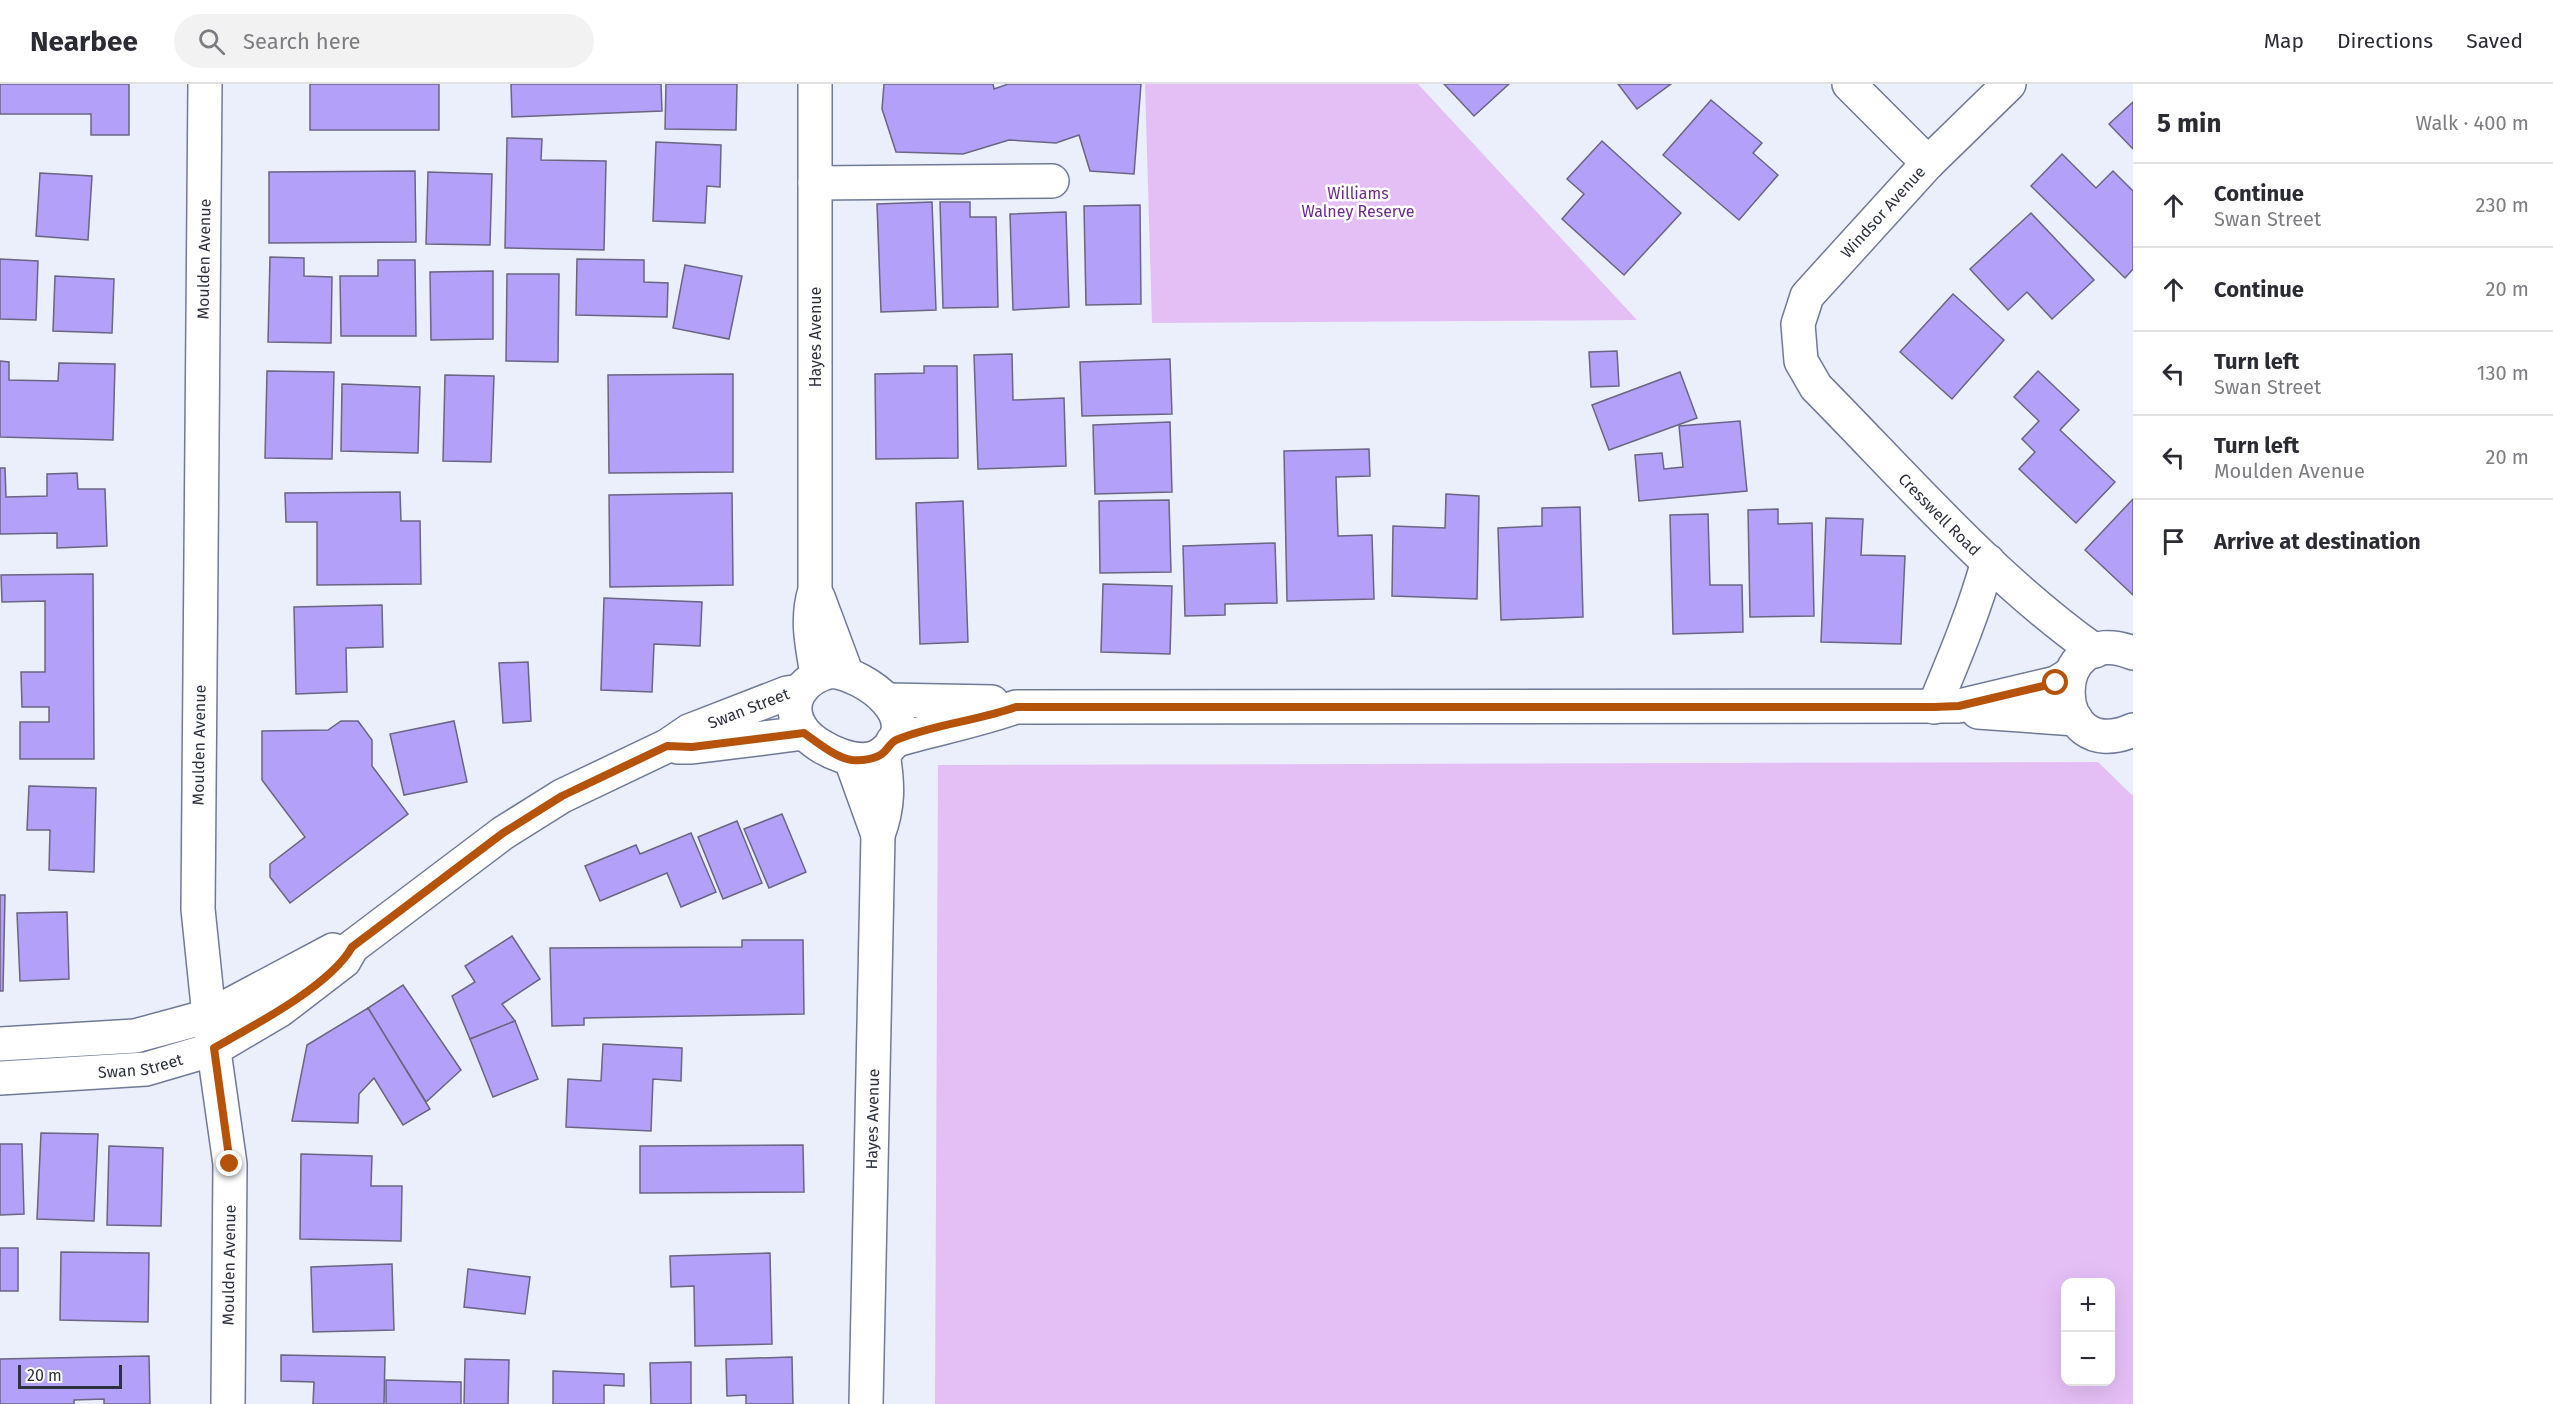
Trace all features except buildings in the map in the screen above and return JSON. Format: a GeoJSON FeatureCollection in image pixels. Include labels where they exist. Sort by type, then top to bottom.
{"type":"FeatureCollection","features":[{"type":"Feature","properties":{"kind":"street","name":"Moulden Avenue"},"geometry":{"type":"LineString","coordinates":[[205,84],[198,909],[209,1016],[230,1164],[228,1404]]}},
{"type":"Feature","properties":{"kind":"street","name":"Hayes Avenue"},"geometry":{"type":"LineString","coordinates":[[815,84],[815,590],[810,607],[810,635],[821,679]]}},
{"type":"Feature","properties":{"kind":"street"},"geometry":{"type":"LineString","coordinates":[[1849,84],[1928,163]]}},
{"type":"Feature","properties":{"kind":"street","name":"Windsor Avenue"},"geometry":{"type":"LineString","coordinates":[[1801,361],[1798,324],[1807,296],[1928,163],[2008,84]]}},
{"type":"Feature","properties":{"kind":"street"},"geometry":{"type":"LineString","coordinates":[[815,183],[1052,181]]}},
{"type":"Feature","properties":{"kind":"street","name":"Cresswell Road"},"geometry":{"type":"LineString","coordinates":[[1801,361],[1816,387],[1988,561],[2051,620],[2095,651]]}},
{"type":"Feature","properties":{"kind":"street"},"geometry":{"type":"LineString","coordinates":[[1946,706],[1988,561]]}},
{"type":"Feature","properties":{"kind":"street"},"geometry":{"type":"LineString","coordinates":[[1946,706],[2056,683],[2069,675],[2085,656],[2095,651],[2114,648],[2133,653]]}},
{"type":"Feature","properties":{"kind":"street"},"geometry":{"type":"LineString","coordinates":[[2069,675],[2067,698],[2070,710],[2086,729],[2109,736],[2133,730]]}},
{"type":"Feature","properties":{"kind":"street","name":"Swan Street"},"geometry":{"type":"LineString","coordinates":[[0,1078],[146,1069],[214,1048],[280,1010],[344,961],[352,947],[503,833],[562,796],[667,746],[689,731],[821,679]]}},
{"type":"Feature","properties":{"kind":"street"},"geometry":{"type":"LineString","coordinates":[[888,747],[897,728],[895,712],[888,700],[877,690],[821,679],[796,703],[797,718],[804,733],[851,760],[875,758],[888,747],[947,725],[987,718],[1016,707],[1946,706],[1979,712],[2076,719]]}},
{"type":"Feature","properties":{"kind":"street"},"geometry":{"type":"LineString","coordinates":[[888,700],[1006,703],[1016,707]]}},
{"type":"Feature","properties":{"kind":"street","name":"Swan Street"},"geometry":{"type":"LineString","coordinates":[[667,746],[692,747],[804,733]]}},
{"type":"Feature","properties":{"kind":"street","name":"Hayes Avenue"},"geometry":{"type":"LineString","coordinates":[[866,1404],[878,835],[886,812],[888,747]]}},
{"type":"Feature","properties":{"kind":"street","name":"Hayes Avenue"},"geometry":{"type":"LineString","coordinates":[[851,760],[878,835]]}},
{"type":"Feature","properties":{"kind":"street","name":"Swan Street"},"geometry":{"type":"LineString","coordinates":[[0,1044],[135,1036],[209,1016],[338,947],[352,947]]}},
{"type":"Feature","properties":{"kind":"green space","name":"Williams Walney Reserve"},"geometry":{"type":"Polygon","coordinates":[[[1145,84],[1418,84],[1637,320],[1152,323],[1145,84]]]}},
{"type":"Feature","properties":{"kind":"green space"},"geometry":{"type":"Polygon","coordinates":[[[2098,762],[2133,796],[2133,1404],[935,1404],[938,765],[2098,762]]]}},
{"type":"Feature","properties":{"kind":"route"},"geometry":{"type":"LineString","coordinates":[[230,1164],[214,1048],[280,1010],[344,961],[352,947],[503,833],[562,796],[667,746],[692,747],[804,733],[837,754],[851,760],[862,760],[875,758],[883,753],[893,741],[947,725],[987,718],[1016,707],[1934,707],[1959,706],[2056,683]]}}]}
